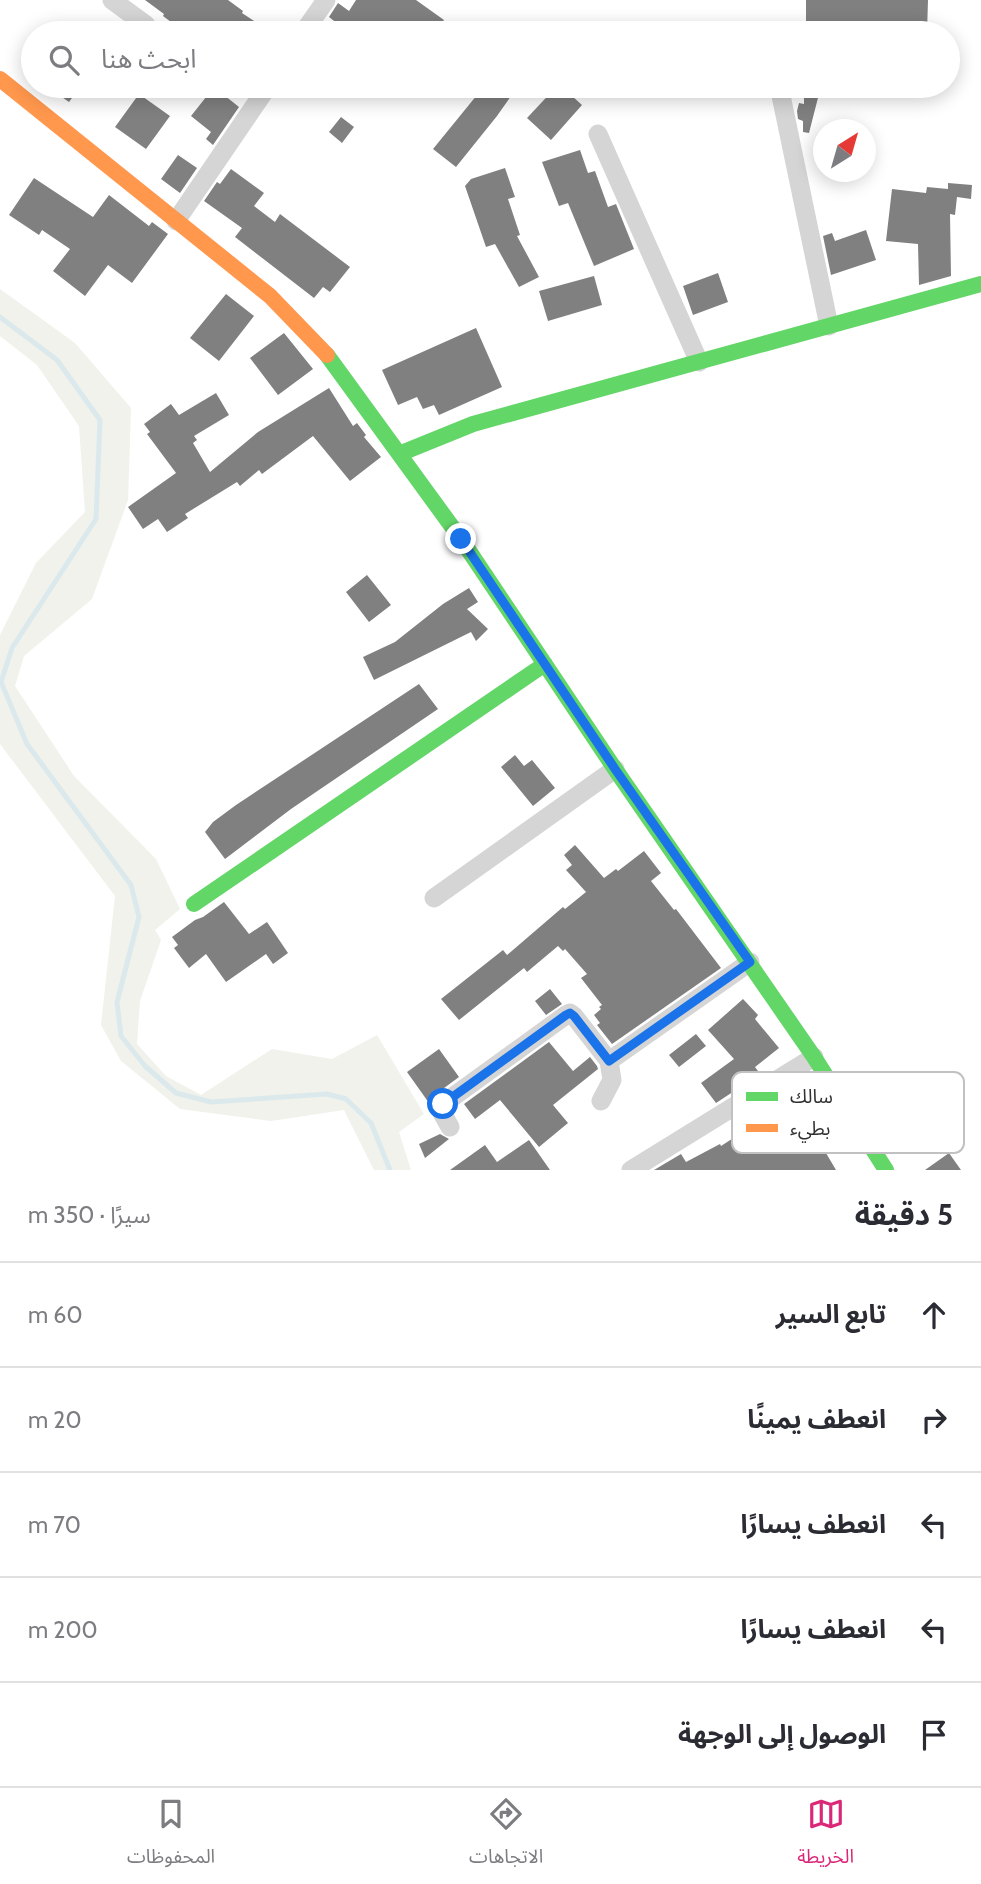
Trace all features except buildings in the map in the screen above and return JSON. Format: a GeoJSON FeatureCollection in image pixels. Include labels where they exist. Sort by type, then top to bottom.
{"type":"FeatureCollection","features":[{"type":"Feature","properties":{"kind":"main road"},"geometry":{"type":"LineString","coordinates":[[0,79],[21,96]]}},
{"type":"Feature","properties":{"kind":"main road"},"geometry":{"type":"LineString","coordinates":[[24,98],[270,296],[329,357],[461,539],[824,1072]]}},
{"type":"Feature","properties":{"kind":"main road"},"geometry":{"type":"LineString","coordinates":[[399,454],[473,424],[981,284]]}},
{"type":"Feature","properties":{"kind":"main road"},"geometry":{"type":"LineString","coordinates":[[194,904],[545,664]]}},
{"type":"Feature","properties":{"kind":"main road"},"geometry":{"type":"LineString","coordinates":[[875,1153],[886,1170]]}},
{"type":"Feature","properties":{"kind":"street"},"geometry":{"type":"LineString","coordinates":[[112,0],[141,21]]}},
{"type":"Feature","properties":{"kind":"street"},"geometry":{"type":"LineString","coordinates":[[311,21],[326,0]]}},
{"type":"Feature","properties":{"kind":"street"},"geometry":{"type":"LineString","coordinates":[[176,221],[260,98]]}},
{"type":"Feature","properties":{"kind":"street"},"geometry":{"type":"LineString","coordinates":[[782,98],[829,326]]}},
{"type":"Feature","properties":{"kind":"street"},"geometry":{"type":"LineString","coordinates":[[598,134],[699,362]]}},
{"type":"Feature","properties":{"kind":"street"},"geometry":{"type":"LineString","coordinates":[[434,898],[615,769]]}},
{"type":"Feature","properties":{"kind":"street"},"geometry":{"type":"LineString","coordinates":[[609,1061],[750,962]]}},
{"type":"Feature","properties":{"kind":"street"},"geometry":{"type":"LineString","coordinates":[[450,1127],[441,1111],[443,1104],[570,1013],[609,1061],[612,1080],[601,1101]]}},
{"type":"Feature","properties":{"kind":"street"},"geometry":{"type":"LineString","coordinates":[[790,1072],[814,1057]]}},
{"type":"Feature","properties":{"kind":"street"},"geometry":{"type":"LineString","coordinates":[[631,1170],[732,1108]]}},
{"type":"Feature","properties":{"kind":"shaded area"},"geometry":{"type":"Polygon","coordinates":[[[0,289],[75,343],[131,408],[128,500],[92,599],[24,656],[15,686],[74,776],[156,859],[180,909],[155,930],[161,940],[140,1001],[137,1044],[166,1076],[201,1095],[272,1049],[332,1059],[377,1035],[424,1114],[399,1132],[411,1170],[374,1170],[344,1110],[271,1121],[180,1109],[121,1061],[101,1025],[115,896],[0,744],[0,635],[36,563],[85,512],[79,426],[37,365],[0,336],[0,289]]]}},
{"type":"Feature","properties":{"kind":"waterway"},"geometry":{"type":"LineString","coordinates":[[0,317],[57,360],[100,420],[96,519],[12,648],[1,682],[27,744],[131,885],[139,917],[117,1002],[121,1036],[145,1066],[176,1093],[211,1102],[327,1094],[346,1099],[371,1123],[390,1170]]}},
{"type":"Feature","properties":{"kind":"traffic: fast"},"geometry":{"type":"LineString","coordinates":[[399,454],[473,424],[981,284]]}},
{"type":"Feature","properties":{"kind":"traffic: fast"},"geometry":{"type":"LineString","coordinates":[[327,355],[461,539],[824,1072]]}},
{"type":"Feature","properties":{"kind":"traffic: fast"},"geometry":{"type":"LineString","coordinates":[[194,904],[545,664]]}},
{"type":"Feature","properties":{"kind":"traffic: fast"},"geometry":{"type":"LineString","coordinates":[[875,1153],[886,1170]]}},
{"type":"Feature","properties":{"kind":"traffic: slow"},"geometry":{"type":"LineString","coordinates":[[0,79],[21,96]]}},
{"type":"Feature","properties":{"kind":"traffic: slow"},"geometry":{"type":"LineString","coordinates":[[24,98],[270,296],[327,355]]}},
{"type":"Feature","properties":{"kind":"route"},"geometry":{"type":"LineString","coordinates":[[443,1104],[570,1013],[609,1061],[750,962],[615,769],[461,539]]}}]}
